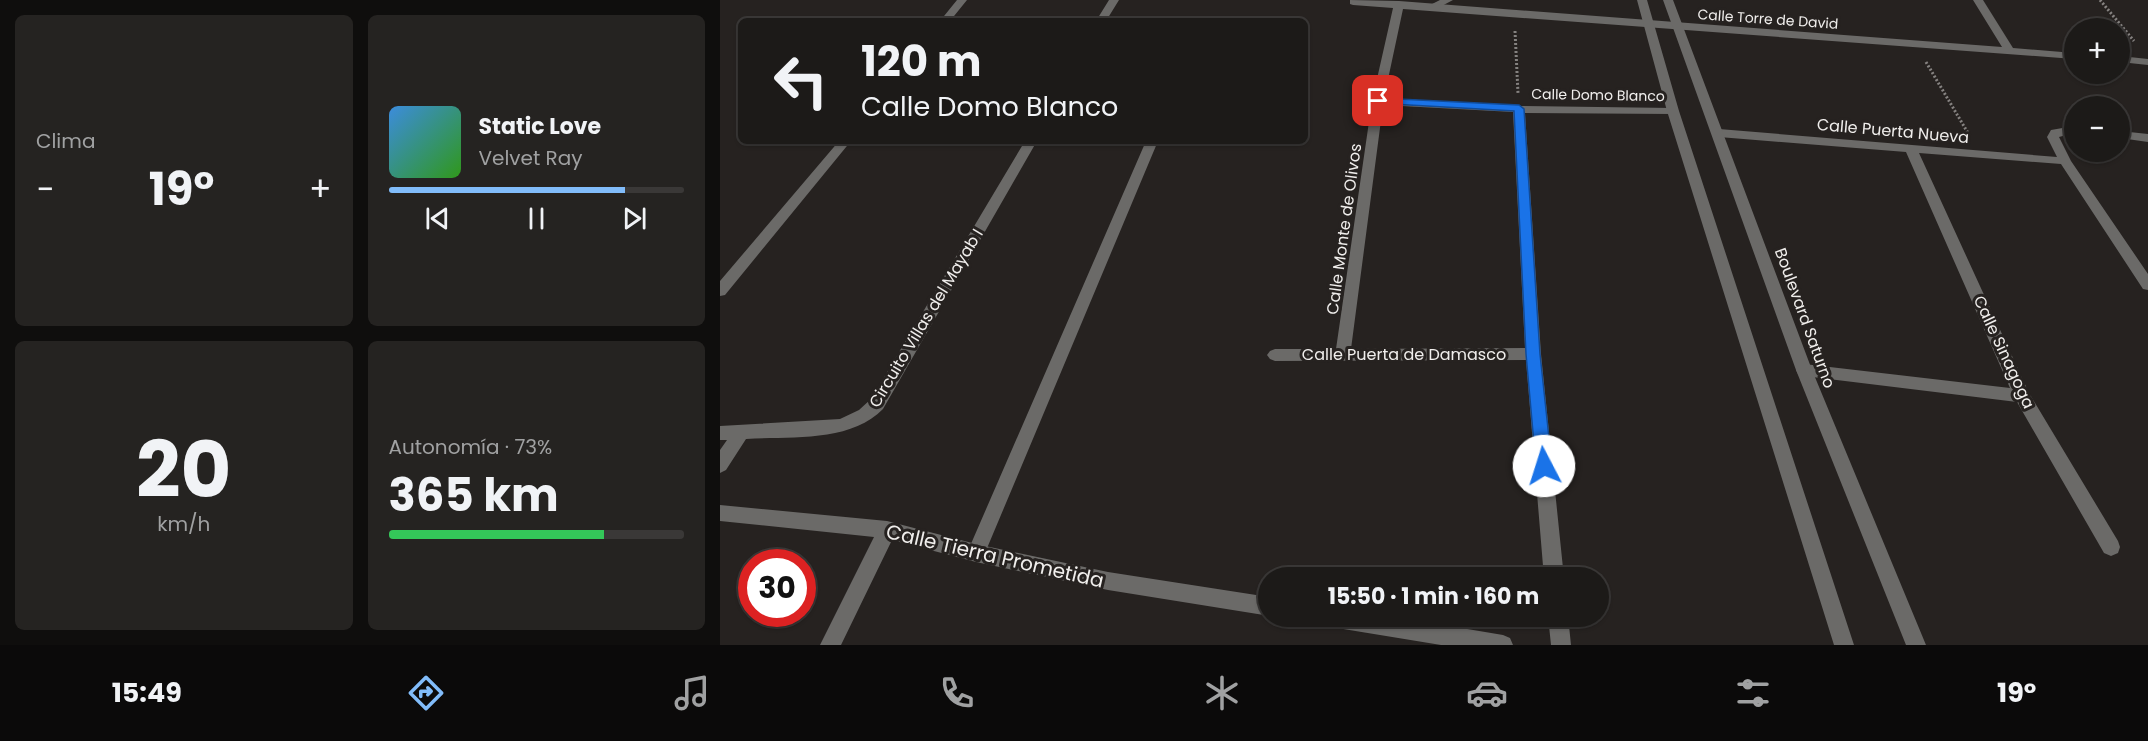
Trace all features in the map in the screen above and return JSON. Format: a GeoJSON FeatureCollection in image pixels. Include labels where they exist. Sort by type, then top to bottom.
{"type":"FeatureCollection","features":[{"type":"Feature","properties":{"kind":"street"},"geometry":{"type":"LineString","coordinates":[[947,18],[962,0]]}},
{"type":"Feature","properties":{"kind":"street"},"geometry":{"type":"LineString","coordinates":[[1103,18],[1114,0]]}},
{"type":"Feature","properties":{"kind":"street"},"geometry":{"type":"LineString","coordinates":[[1433,7],[1448,0]]}},
{"type":"Feature","properties":{"kind":"street"},"geometry":{"type":"LineString","coordinates":[[1642,0],[1673,111],[1844,645]]}},
{"type":"Feature","properties":{"kind":"street","name":"Boulevard Saturno"},"geometry":{"type":"LineString","coordinates":[[1668,0],[1719,133],[1804,370],[1916,645]]}},
{"type":"Feature","properties":{"kind":"street"},"geometry":{"type":"LineString","coordinates":[[1978,0],[2009,51]]}},
{"type":"Feature","properties":{"kind":"street","name":"Calle Torre de David"},"geometry":{"type":"LineString","coordinates":[[1353,2],[2064,55]]}},
{"type":"Feature","properties":{"kind":"street","name":"Calle Monte de Olivos"},"geometry":{"type":"LineString","coordinates":[[1343,353],[1378,101],[1399,4]]}},
{"type":"Feature","properties":{"kind":"street"},"geometry":{"type":"LineString","coordinates":[[2130,61],[2148,62]]}},
{"type":"Feature","properties":{"kind":"street","name":"Calle Domo Blanco"},"geometry":{"type":"LineString","coordinates":[[1378,101],[1519,109],[1673,111]]}},
{"type":"Feature","properties":{"kind":"street"},"geometry":{"type":"LineString","coordinates":[[1519,109],[1533,354],[1553,567]]}},
{"type":"Feature","properties":{"kind":"street"},"geometry":{"type":"LineString","coordinates":[[2064,132],[2055,133],[2053,137],[2064,161]]}},
{"type":"Feature","properties":{"kind":"street","name":"Calle Puerta Nueva"},"geometry":{"type":"LineString","coordinates":[[1719,133],[2064,161]]}},
{"type":"Feature","properties":{"kind":"street"},"geometry":{"type":"LineString","coordinates":[[2130,136],[2148,138]]}},
{"type":"Feature","properties":{"kind":"street"},"geometry":{"type":"LineString","coordinates":[[720,291],[842,144]]}},
{"type":"Feature","properties":{"kind":"street","name":"Circuito Villas del Mayab I"},"geometry":{"type":"LineString","coordinates":[[720,433],[740,434],[840,426],[868,414],[877,404],[1029,144]]}},
{"type":"Feature","properties":{"kind":"street"},"geometry":{"type":"LineString","coordinates":[[976,553],[1151,144]]}},
{"type":"Feature","properties":{"kind":"street","name":"Calle Sinagoga"},"geometry":{"type":"LineString","coordinates":[[1911,149],[2022,396],[2111,547]]}},
{"type":"Feature","properties":{"kind":"street"},"geometry":{"type":"LineString","coordinates":[[2065,162],[2148,285]]}},
{"type":"Feature","properties":{"kind":"street","name":"Calle Puerta de Damasco"},"geometry":{"type":"LineString","coordinates":[[1275,355],[1533,354]]}},
{"type":"Feature","properties":{"kind":"street"},"geometry":{"type":"LineString","coordinates":[[1804,370],[2022,396]]}},
{"type":"Feature","properties":{"kind":"street"},"geometry":{"type":"LineString","coordinates":[[720,465],[740,434]]}},
{"type":"Feature","properties":{"kind":"street","name":"Calle Tierra Prometida"},"geometry":{"type":"LineString","coordinates":[[720,513],[887,530],[976,553],[1108,581],[1258,606]]}},
{"type":"Feature","properties":{"kind":"street"},"geometry":{"type":"LineString","coordinates":[[830,645],[887,530]]}},
{"type":"Feature","properties":{"kind":"street"},"geometry":{"type":"LineString","coordinates":[[1393,627],[1503,645]]}},
{"type":"Feature","properties":{"kind":"street"},"geometry":{"type":"LineString","coordinates":[[1559,627],[1561,645]]}},
{"type":"Feature","properties":{"kind":"path"},"geometry":{"type":"LineString","coordinates":[[2100,0],[2134,41]]}},
{"type":"Feature","properties":{"kind":"path"},"geometry":{"type":"LineString","coordinates":[[1515,14],[1519,109]]}},
{"type":"Feature","properties":{"kind":"path"},"geometry":{"type":"LineString","coordinates":[[1916,44],[1980,155]]}},
{"type":"Feature","properties":{"kind":"route"},"geometry":{"type":"LineString","coordinates":[[1378,101],[1519,109],[1533,354],[1544,466]]}}]}
